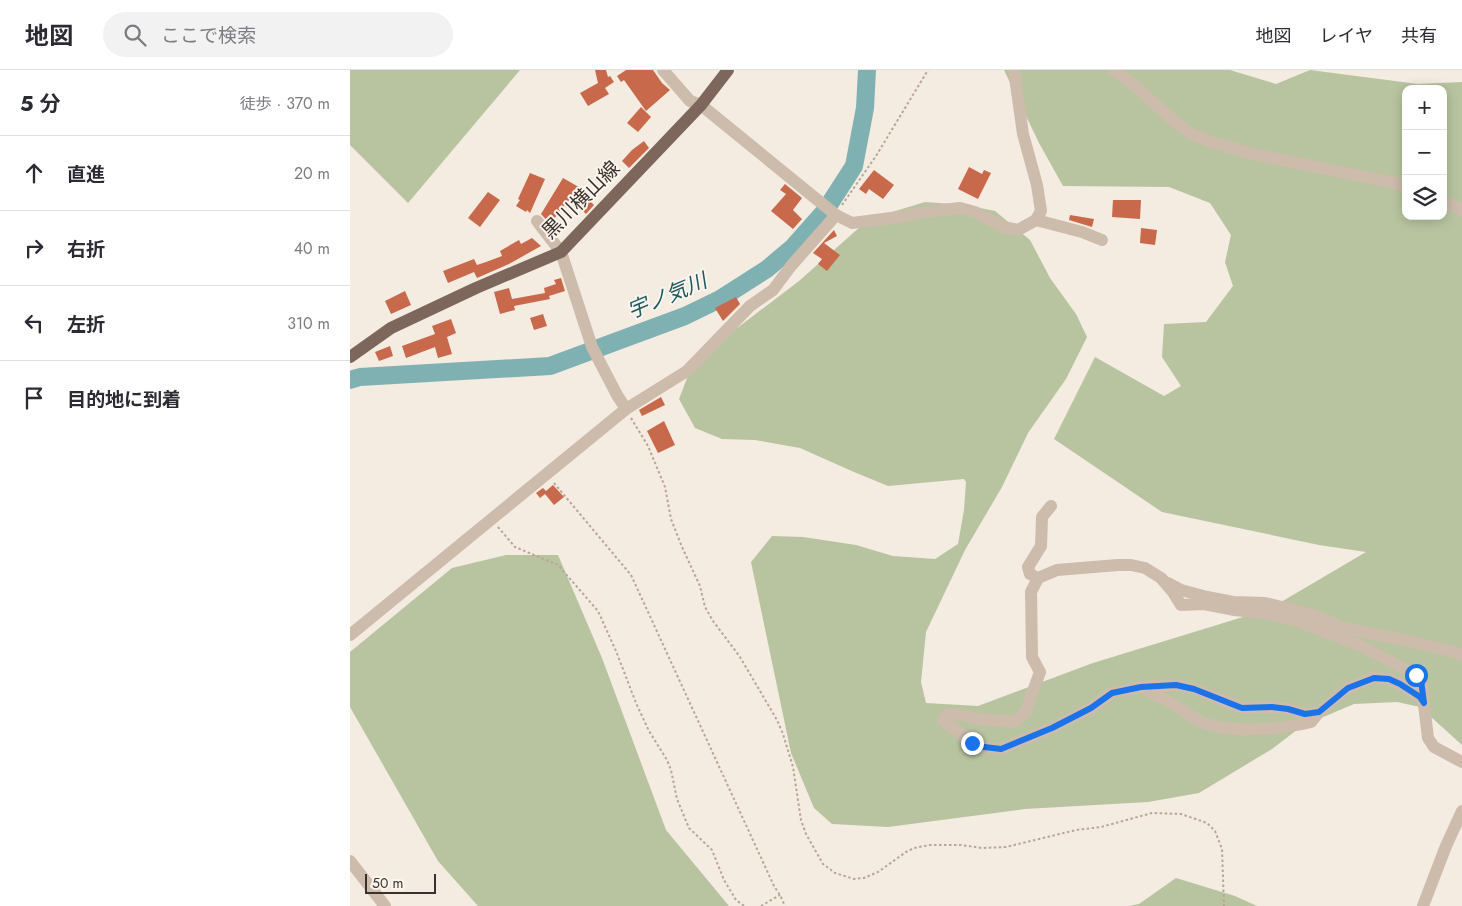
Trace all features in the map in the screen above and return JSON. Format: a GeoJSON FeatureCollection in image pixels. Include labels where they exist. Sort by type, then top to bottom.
{"type":"FeatureCollection","features":[{"type":"Feature","properties":{"kind":"main road","name":"黒川横山線"},"geometry":{"type":"LineString","coordinates":[[350,357],[399,324],[476,288],[561,252],[701,105],[728,70]]}},
{"type":"Feature","properties":{"kind":"street"},"geometry":{"type":"LineString","coordinates":[[663,70],[690,100],[701,105],[836,215],[852,223],[960,208],[975,212],[1004,227],[1018,230],[1036,220],[1040,211],[1037,186],[1023,134],[1014,70]]}},
{"type":"Feature","properties":{"kind":"street"},"geometry":{"type":"LineString","coordinates":[[1114,70],[1139,89],[1174,122],[1190,133],[1212,142],[1258,155],[1387,181],[1402,186]]}},
{"type":"Feature","properties":{"kind":"street"},"geometry":{"type":"LineString","coordinates":[[1447,203],[1462,210]]}},
{"type":"Feature","properties":{"kind":"street"},"geometry":{"type":"LineString","coordinates":[[350,635],[626,410],[687,371],[750,306],[773,290],[790,266],[836,215]]}},
{"type":"Feature","properties":{"kind":"street"},"geometry":{"type":"LineString","coordinates":[[1036,220],[1082,232],[1102,240]]}},
{"type":"Feature","properties":{"kind":"street"},"geometry":{"type":"LineString","coordinates":[[537,221],[561,252],[593,350],[626,410]]}},
{"type":"Feature","properties":{"kind":"street"},"geometry":{"type":"LineString","coordinates":[[1038,578],[1030,574],[1028,567],[1041,546],[1042,517],[1052,506]]}},
{"type":"Feature","properties":{"kind":"street"},"geometry":{"type":"LineString","coordinates":[[1319,712],[1305,714],[1272,707],[1242,708],[1194,689],[1176,685],[1141,687],[1112,693],[1091,708],[1052,728],[1001,749],[972,743],[943,720],[947,714],[1014,722],[1025,713],[1040,672],[1032,657],[1031,592],[1038,578],[1057,570],[1118,565],[1145,568],[1180,590],[1233,602],[1265,603],[1314,615],[1343,628],[1369,632],[1462,655]]}},
{"type":"Feature","properties":{"kind":"street"},"geometry":{"type":"LineString","coordinates":[[1164,581],[1181,605],[1204,604],[1270,614],[1297,621],[1361,646],[1416,675],[1421,680],[1428,738],[1434,747],[1462,762]]}},
{"type":"Feature","properties":{"kind":"street"},"geometry":{"type":"LineString","coordinates":[[1141,687],[1201,722],[1218,728],[1247,730],[1295,726],[1312,722],[1319,712],[1348,688],[1374,678],[1389,679],[1400,684],[1420,697],[1424,703]]}},
{"type":"Feature","properties":{"kind":"street"},"geometry":{"type":"LineString","coordinates":[[1423,906],[1446,846],[1462,811]]}},
{"type":"Feature","properties":{"kind":"street"},"geometry":{"type":"LineString","coordinates":[[350,861],[385,906]]}},
{"type":"Feature","properties":{"kind":"path"},"geometry":{"type":"LineString","coordinates":[[836,215],[876,156],[928,70]]}},
{"type":"Feature","properties":{"kind":"path"},"geometry":{"type":"LineString","coordinates":[[626,410],[648,446],[665,486],[671,519],[700,586],[705,607],[740,657],[777,720],[793,767],[801,820],[806,834],[823,864],[835,873],[854,879],[864,878],[878,872],[914,848],[930,845],[961,845],[982,848],[1006,847],[1076,830],[1100,827],[1152,813],[1181,814],[1207,823],[1215,831],[1222,849],[1224,906]]}},
{"type":"Feature","properties":{"kind":"path"},"geometry":{"type":"LineString","coordinates":[[547,475],[631,575],[774,886],[785,906]]}},
{"type":"Feature","properties":{"kind":"path"},"geometry":{"type":"LineString","coordinates":[[492,519],[515,547],[558,565],[598,611],[616,651],[636,704],[669,765],[677,799],[689,828],[712,850],[724,880],[736,900],[744,906]]}},
{"type":"Feature","properties":{"kind":"path"},"geometry":{"type":"LineString","coordinates":[[761,906],[780,894]]}},
{"type":"Feature","properties":{"kind":"green space"},"geometry":{"type":"Polygon","coordinates":[[[350,70],[520,70],[408,203],[350,145],[350,70]]]}},
{"type":"Feature","properties":{"kind":"green space"},"geometry":{"type":"Polygon","coordinates":[[[1004,70],[1230,70],[1276,84],[1310,70],[1418,84],[1462,82],[1462,745],[1420,707],[1397,702],[1354,704],[1302,726],[1272,749],[1199,793],[1148,802],[1025,809],[888,827],[832,824],[814,808],[791,753],[751,562],[772,536],[803,537],[856,545],[893,556],[935,559],[958,544],[964,510],[966,482],[964,479],[888,486],[800,448],[755,440],[722,439],[695,428],[679,399],[691,368],[728,335],[799,281],[869,219],[925,202],[965,205],[995,211],[1030,240],[1050,278],[1076,314],[1087,337],[1066,379],[1028,433],[1002,487],[965,550],[926,632],[921,682],[926,703],[978,706],[1093,663],[1269,609],[1366,552],[1319,545],[1162,512],[1054,439],[1095,357],[1164,396],[1181,386],[1162,357],[1164,324],[1206,322],[1233,286],[1225,262],[1231,235],[1210,203],[1169,187],[1063,186],[1039,143],[1004,70]]]}},
{"type":"Feature","properties":{"kind":"green space"},"geometry":{"type":"Polygon","coordinates":[[[506,555],[558,555],[602,658],[666,830],[729,906],[478,906],[438,861],[350,707],[350,652],[452,568],[506,555]]]}},
{"type":"Feature","properties":{"kind":"green space"},"geometry":{"type":"Polygon","coordinates":[[[1176,878],[1235,896],[1257,906],[1129,906],[1139,904],[1176,878]]]}},
{"type":"Feature","properties":{"kind":"building"},"geometry":{"type":"Polygon","coordinates":[[[595,70],[606,70],[608,77],[610,76],[614,82],[605,88],[609,94],[588,106],[580,93],[598,83],[595,70]]]}},
{"type":"Feature","properties":{"kind":"building"},"geometry":{"type":"Polygon","coordinates":[[[626,70],[653,70],[662,83],[670,90],[646,111],[624,80],[621,82],[617,76],[626,70]]]}},
{"type":"Feature","properties":{"kind":"building"},"geometry":{"type":"Polygon","coordinates":[[[641,107],[651,117],[638,132],[627,123],[641,107]]]}},
{"type":"Feature","properties":{"kind":"building"},"geometry":{"type":"Polygon","coordinates":[[[644,141],[649,148],[629,168],[622,161],[644,141]]]}},
{"type":"Feature","properties":{"kind":"building"},"geometry":{"type":"Polygon","coordinates":[[[969,167],[982,174],[984,170],[991,173],[978,199],[958,189],[969,167]]]}},
{"type":"Feature","properties":{"kind":"building"},"geometry":{"type":"Polygon","coordinates":[[[874,170],[894,185],[883,199],[869,189],[866,194],[859,189],[874,170]]]}},
{"type":"Feature","properties":{"kind":"building"},"geometry":{"type":"Polygon","coordinates":[[[530,173],[545,179],[530,213],[516,206],[530,173]]]}},
{"type":"Feature","properties":{"kind":"building"},"geometry":{"type":"Polygon","coordinates":[[[563,178],[584,190],[582,193],[594,205],[586,214],[581,209],[587,204],[573,195],[550,224],[541,214],[563,178]]]}},
{"type":"Feature","properties":{"kind":"building"},"geometry":{"type":"Polygon","coordinates":[[[785,184],[802,198],[793,210],[802,219],[793,229],[771,211],[786,194],[780,190],[785,184]]]}},
{"type":"Feature","properties":{"kind":"building"},"geometry":{"type":"Polygon","coordinates":[[[488,192],[500,200],[480,227],[468,218],[488,192]]]}},
{"type":"Feature","properties":{"kind":"building"},"geometry":{"type":"Polygon","coordinates":[[[1113,200],[1141,200],[1140,219],[1112,217],[1113,200]]]}},
{"type":"Feature","properties":{"kind":"building"},"geometry":{"type":"Polygon","coordinates":[[[1070,215],[1094,219],[1092,227],[1069,220],[1070,215]]]}},
{"type":"Feature","properties":{"kind":"building"},"geometry":{"type":"Polygon","coordinates":[[[1141,228],[1157,230],[1155,245],[1140,243],[1141,228]]]}},
{"type":"Feature","properties":{"kind":"building"},"geometry":{"type":"Polygon","coordinates":[[[834,230],[837,236],[824,243],[840,255],[827,271],[818,264],[822,259],[813,253],[834,230]]]}},
{"type":"Feature","properties":{"kind":"building"},"geometry":{"type":"Polygon","coordinates":[[[532,238],[541,246],[509,264],[477,278],[474,272],[448,283],[443,271],[474,259],[477,265],[486,262],[502,256],[500,251],[519,240],[521,244],[532,238]]]}},
{"type":"Feature","properties":{"kind":"building"},"geometry":{"type":"Polygon","coordinates":[[[561,278],[565,291],[549,296],[550,299],[514,306],[515,310],[500,314],[494,292],[509,288],[512,299],[545,293],[544,288],[556,284],[554,280],[561,278]]]}},
{"type":"Feature","properties":{"kind":"building"},"geometry":{"type":"Polygon","coordinates":[[[405,291],[411,305],[391,314],[385,301],[405,291]]]}},
{"type":"Feature","properties":{"kind":"building"},"geometry":{"type":"Polygon","coordinates":[[[736,297],[740,304],[723,321],[715,308],[736,297]]]}},
{"type":"Feature","properties":{"kind":"building"},"geometry":{"type":"Polygon","coordinates":[[[543,314],[547,326],[534,330],[530,318],[543,314]]]}},
{"type":"Feature","properties":{"kind":"building"},"geometry":{"type":"Polygon","coordinates":[[[451,319],[456,333],[447,337],[452,354],[438,358],[435,347],[406,358],[402,346],[435,334],[432,326],[451,319]]]}},
{"type":"Feature","properties":{"kind":"building"},"geometry":{"type":"Polygon","coordinates":[[[390,346],[393,356],[379,361],[375,352],[390,346]]]}},
{"type":"Feature","properties":{"kind":"building"},"geometry":{"type":"Polygon","coordinates":[[[661,397],[665,405],[642,416],[639,410],[661,397]]]}},
{"type":"Feature","properties":{"kind":"building"},"geometry":{"type":"Polygon","coordinates":[[[664,421],[675,445],[658,453],[647,431],[664,421]]]}},
{"type":"Feature","properties":{"kind":"building"},"geometry":{"type":"Polygon","coordinates":[[[553,485],[564,497],[554,505],[545,494],[540,498],[536,493],[543,488],[546,491],[553,485]]]}},
{"type":"Feature","properties":{"kind":"waterway","name":"宇ノ気川"},"geometry":{"type":"LineString","coordinates":[[350,380],[360,377],[550,366],[685,316],[720,299],[767,269],[793,247],[825,211],[854,166],[865,108],[867,70]]}},
{"type":"Feature","properties":{"kind":"route"},"geometry":{"type":"LineString","coordinates":[[972,743],[1001,749],[1052,728],[1091,708],[1112,693],[1130,688],[1176,685],[1194,689],[1242,708],[1272,707],[1305,714],[1319,712],[1348,688],[1374,678],[1389,679],[1400,684],[1420,697],[1424,703],[1421,680],[1416,675]]}}]}
